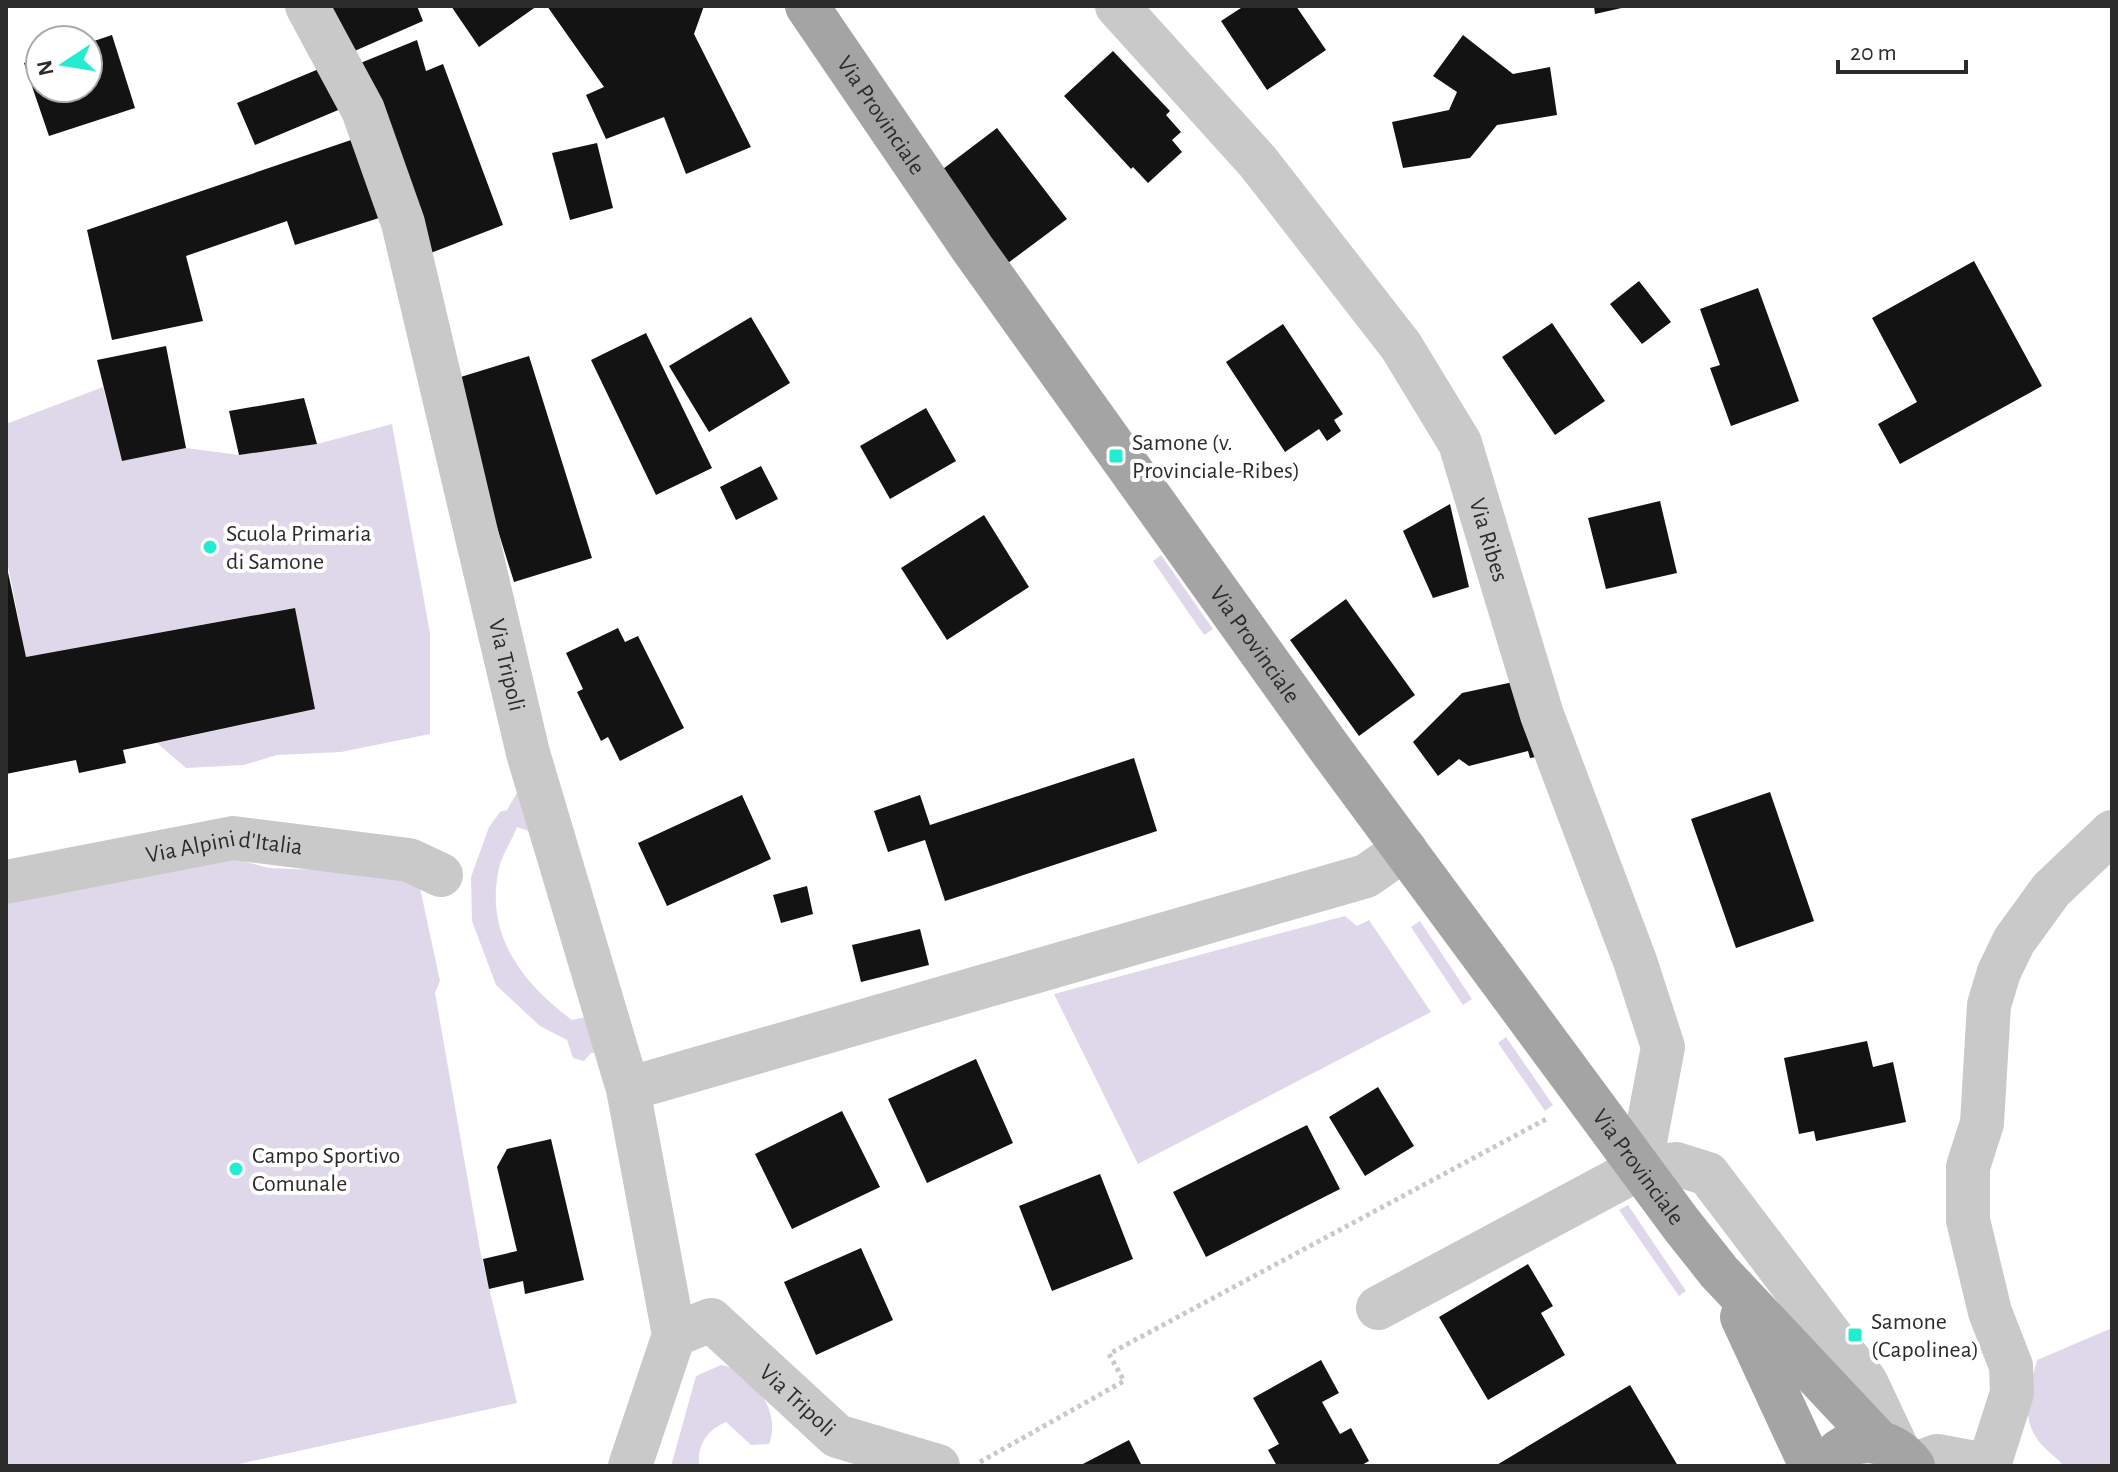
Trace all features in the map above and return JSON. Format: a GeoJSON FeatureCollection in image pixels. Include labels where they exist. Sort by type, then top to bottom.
{"type":"FeatureCollection","features":[{"type":"Feature","properties":{"kind":"main road","name":"Via Provinciale"},"geometry":{"type":"LineString","coordinates":[[807,6],[972,248],[1586,1097],[1719,1272],[1900,1455]]}},
{"type":"Feature","properties":{"kind":"main road","name":"Via Provinciale"},"geometry":{"type":"LineString","coordinates":[[1719,1272],[1763,1357],[1811,1466]]}},
{"type":"Feature","properties":{"kind":"main road"},"geometry":{"type":"LineString","coordinates":[[1826,1466],[1839,1450],[1851,1443],[1900,1455]]}},
{"type":"Feature","properties":{"kind":"street","name":"Via Tripoli"},"geometry":{"type":"LineString","coordinates":[[307,6],[363,110],[403,223],[528,753],[628,1089],[674,1335],[630,1466]]}},
{"type":"Feature","properties":{"kind":"street","name":"Via Ribes"},"geometry":{"type":"LineString","coordinates":[[1117,6],[1278,186],[1401,346],[1460,443],[1542,715],[1635,961],[1663,1047],[1640,1168]]}},
{"type":"Feature","properties":{"kind":"street"},"geometry":{"type":"LineString","coordinates":[[1378,1308],[1640,1168],[1676,1164],[1708,1174],[1866,1382],[1900,1455],[1937,1456],[1990,1465],[2012,1393],[2011,1366],[1987,1300],[1968,1220],[1968,1167],[1982,1123],[1989,1005],[1999,972],[2033,915],[2051,890],[2112,832]]}},
{"type":"Feature","properties":{"kind":"street","name":"Via Alpini d'Italia"},"geometry":{"type":"LineString","coordinates":[[6,882],[233,838],[409,860],[441,875]]}},
{"type":"Feature","properties":{"kind":"street"},"geometry":{"type":"LineString","coordinates":[[628,1089],[1366,876],[1405,849]]}},
{"type":"Feature","properties":{"kind":"street","name":"Via Tripoli"},"geometry":{"type":"LineString","coordinates":[[674,1335],[711,1320],[837,1436],[938,1466]]}},
{"type":"Feature","properties":{"kind":"path"},"geometry":{"type":"LineString","coordinates":[[972,1466],[1124,1381],[1109,1354],[1586,1097]]}},
{"type":"Feature","properties":{"kind":"shaded area","name":"Scuola Primaria di Samone"},"geometry":{"type":"Polygon","coordinates":[[[103,387],[122,461],[186,448],[239,455],[317,444],[392,424],[430,633],[430,734],[341,752],[277,755],[244,765],[186,768],[157,743],[315,709],[294,608],[26,657],[6,556],[6,424],[103,387]]]}},
{"type":"Feature","properties":{"kind":"shaded area"},"geometry":{"type":"Polygon","coordinates":[[[1161,555],[1213,629],[1204,635],[1153,561],[1161,555]]]}},
{"type":"Feature","properties":{"kind":"shaded area"},"geometry":{"type":"Polygon","coordinates":[[[523,783],[537,834],[517,827],[504,855],[498,873],[498,918],[512,957],[538,991],[572,1020],[591,1016],[600,1052],[591,1053],[584,1061],[573,1058],[567,1040],[540,1026],[496,985],[472,921],[471,877],[489,827],[500,812],[507,810],[523,783]]]}},
{"type":"Feature","properties":{"kind":"shaded area","name":"Campo Sportivo Comunale"},"geometry":{"type":"Polygon","coordinates":[[[225,856],[269,868],[417,874],[440,981],[435,993],[481,1255],[517,1403],[230,1466],[6,1466],[6,895],[225,856]]]}},
{"type":"Feature","properties":{"kind":"shaded area"},"geometry":{"type":"Polygon","coordinates":[[[1345,916],[1357,926],[1369,920],[1431,1012],[1138,1164],[1054,994],[1345,916]]]}},
{"type":"Feature","properties":{"kind":"shaded area"},"geometry":{"type":"Polygon","coordinates":[[[1420,921],[1472,999],[1463,1005],[1411,927],[1420,921]]]}},
{"type":"Feature","properties":{"kind":"shaded area"},"geometry":{"type":"Polygon","coordinates":[[[1506,1037],[1553,1105],[1545,1111],[1498,1043],[1506,1037]]]}},
{"type":"Feature","properties":{"kind":"shaded area"},"geometry":{"type":"Polygon","coordinates":[[[1628,1205],[1686,1291],[1679,1296],[1619,1210],[1628,1205]]]}},
{"type":"Feature","properties":{"kind":"shaded area"},"geometry":{"type":"Polygon","coordinates":[[[2112,1328],[2112,1466],[2064,1466],[2041,1444],[2030,1424],[2028,1404],[2037,1360],[2112,1328]]]}},
{"type":"Feature","properties":{"kind":"shaded area"},"geometry":{"type":"Polygon","coordinates":[[[721,1365],[744,1375],[762,1395],[771,1419],[769,1444],[751,1445],[726,1422],[713,1429],[705,1439],[699,1466],[671,1466],[696,1376],[721,1365]]]}},
{"type":"Feature","properties":{"kind":"building"},"geometry":{"type":"Polygon","coordinates":[[[329,6],[417,6],[423,21],[350,53],[329,6]]]}},
{"type":"Feature","properties":{"kind":"building"},"geometry":{"type":"Polygon","coordinates":[[[451,6],[537,6],[479,47],[451,6]]]}},
{"type":"Feature","properties":{"kind":"building"},"geometry":{"type":"Polygon","coordinates":[[[547,6],[704,6],[694,34],[751,147],[686,174],[664,117],[606,139],[586,95],[604,87],[547,6]]]}},
{"type":"Feature","properties":{"kind":"building"},"geometry":{"type":"Polygon","coordinates":[[[1244,6],[1296,6],[1326,50],[1267,90],[1221,21],[1244,6]]]}},
{"type":"Feature","properties":{"kind":"building"},"geometry":{"type":"Polygon","coordinates":[[[1594,6],[1626,6],[1626,7],[1595,14],[1594,6]]]}},
{"type":"Feature","properties":{"kind":"building"},"geometry":{"type":"Polygon","coordinates":[[[112,35],[135,108],[49,136],[38,104],[104,104],[104,38],[112,35]]]}},
{"type":"Feature","properties":{"kind":"building"},"geometry":{"type":"Polygon","coordinates":[[[1463,35],[1513,74],[1550,67],[1557,115],[1497,125],[1470,158],[1403,168],[1392,122],[1449,110],[1457,92],[1433,76],[1463,35]]]}},
{"type":"Feature","properties":{"kind":"building"},"geometry":{"type":"Polygon","coordinates":[[[417,40],[426,71],[443,64],[503,225],[423,256],[358,64],[417,40]]]}},
{"type":"Feature","properties":{"kind":"building"},"geometry":{"type":"Polygon","coordinates":[[[1113,51],[1170,111],[1166,115],[1181,132],[1172,140],[1182,152],[1148,183],[1133,167],[1131,169],[1064,96],[1113,51]]]}},
{"type":"Feature","properties":{"kind":"building"},"geometry":{"type":"Polygon","coordinates":[[[326,66],[343,108],[255,145],[237,103],[326,66]]]}},
{"type":"Feature","properties":{"kind":"building"},"geometry":{"type":"Polygon","coordinates":[[[997,128],[1067,219],[1008,263],[939,172],[997,128]]]}},
{"type":"Feature","properties":{"kind":"building"},"geometry":{"type":"Polygon","coordinates":[[[354,139],[382,217],[295,245],[287,221],[186,256],[203,321],[112,340],[87,230],[354,139]]]}},
{"type":"Feature","properties":{"kind":"building"},"geometry":{"type":"Polygon","coordinates":[[[597,143],[613,208],[570,220],[552,153],[597,143]]]}},
{"type":"Feature","properties":{"kind":"building"},"geometry":{"type":"Polygon","coordinates":[[[1974,261],[2042,386],[1900,464],[1878,424],[1917,402],[1872,318],[1974,261]]]}},
{"type":"Feature","properties":{"kind":"building"},"geometry":{"type":"Polygon","coordinates":[[[1639,281],[1671,322],[1642,344],[1610,304],[1639,281]]]}},
{"type":"Feature","properties":{"kind":"building"},"geometry":{"type":"Polygon","coordinates":[[[1758,288],[1799,401],[1731,426],[1710,368],[1720,365],[1700,309],[1758,288]]]}},
{"type":"Feature","properties":{"kind":"building"},"geometry":{"type":"Polygon","coordinates":[[[751,317],[790,383],[709,432],[669,366],[751,317]]]}},
{"type":"Feature","properties":{"kind":"building"},"geometry":{"type":"Polygon","coordinates":[[[1552,323],[1605,401],[1555,435],[1502,357],[1552,323]]]}},
{"type":"Feature","properties":{"kind":"building"},"geometry":{"type":"Polygon","coordinates":[[[1283,324],[1343,414],[1334,420],[1341,431],[1327,441],[1319,429],[1285,452],[1226,362],[1283,324]]]}},
{"type":"Feature","properties":{"kind":"building"},"geometry":{"type":"Polygon","coordinates":[[[646,333],[712,468],[656,495],[591,360],[646,333]]]}},
{"type":"Feature","properties":{"kind":"building"},"geometry":{"type":"Polygon","coordinates":[[[166,346],[186,448],[122,461],[97,360],[166,346]]]}},
{"type":"Feature","properties":{"kind":"building"},"geometry":{"type":"Polygon","coordinates":[[[529,356],[592,558],[514,582],[451,380],[529,356]]]}},
{"type":"Feature","properties":{"kind":"building"},"geometry":{"type":"Polygon","coordinates":[[[304,398],[317,444],[239,455],[229,411],[304,398]]]}},
{"type":"Feature","properties":{"kind":"building"},"geometry":{"type":"Polygon","coordinates":[[[926,408],[956,461],[890,499],[860,446],[926,408]]]}},
{"type":"Feature","properties":{"kind":"building"},"geometry":{"type":"Polygon","coordinates":[[[761,466],[778,499],[736,520],[720,487],[761,466]]]}},
{"type":"Feature","properties":{"kind":"building"},"geometry":{"type":"Polygon","coordinates":[[[1660,501],[1677,573],[1606,589],[1588,518],[1660,501]]]}},
{"type":"Feature","properties":{"kind":"building"},"geometry":{"type":"Polygon","coordinates":[[[1450,504],[1469,587],[1433,598],[1403,531],[1450,504]]]}},
{"type":"Feature","properties":{"kind":"building"},"geometry":{"type":"Polygon","coordinates":[[[984,515],[1029,587],[947,640],[901,568],[984,515]]]}},
{"type":"Feature","properties":{"kind":"building"},"geometry":{"type":"Polygon","coordinates":[[[6,563],[26,657],[295,608],[315,709],[123,750],[126,763],[79,773],[76,760],[6,774],[6,563]]]}},
{"type":"Feature","properties":{"kind":"building"},"geometry":{"type":"Polygon","coordinates":[[[1346,599],[1415,695],[1359,736],[1290,640],[1346,599]]]}},
{"type":"Feature","properties":{"kind":"building"},"geometry":{"type":"Polygon","coordinates":[[[618,628],[625,642],[638,636],[684,728],[620,761],[608,737],[601,741],[577,692],[583,689],[566,653],[618,628]]]}},
{"type":"Feature","properties":{"kind":"building"},"geometry":{"type":"Polygon","coordinates":[[[1527,679],[1542,756],[1530,758],[1528,751],[1469,766],[1459,759],[1438,776],[1413,742],[1462,693],[1527,679]]]}},
{"type":"Feature","properties":{"kind":"building"},"geometry":{"type":"Polygon","coordinates":[[[1134,758],[1157,831],[945,901],[925,840],[888,852],[874,811],[920,795],[930,825],[1134,758]]]}},
{"type":"Feature","properties":{"kind":"building"},"geometry":{"type":"Polygon","coordinates":[[[1770,792],[1814,921],[1736,948],[1691,819],[1770,792]]]}},
{"type":"Feature","properties":{"kind":"building"},"geometry":{"type":"Polygon","coordinates":[[[742,795],[771,859],[667,906],[638,843],[742,795]]]}},
{"type":"Feature","properties":{"kind":"building"},"geometry":{"type":"Polygon","coordinates":[[[807,886],[813,914],[781,923],[773,895],[807,886]]]}},
{"type":"Feature","properties":{"kind":"building"},"geometry":{"type":"Polygon","coordinates":[[[920,929],[929,965],[861,982],[852,945],[920,929]]]}},
{"type":"Feature","properties":{"kind":"building"},"geometry":{"type":"Polygon","coordinates":[[[1867,1041],[1873,1067],[1893,1062],[1906,1122],[1816,1141],[1814,1131],[1799,1134],[1784,1058],[1867,1041]]]}},
{"type":"Feature","properties":{"kind":"building"},"geometry":{"type":"Polygon","coordinates":[[[976,1059],[1013,1143],[927,1183],[888,1099],[976,1059]]]}},
{"type":"Feature","properties":{"kind":"building"},"geometry":{"type":"Polygon","coordinates":[[[1378,1087],[1414,1146],[1365,1176],[1329,1117],[1378,1087]]]}},
{"type":"Feature","properties":{"kind":"building"},"geometry":{"type":"Polygon","coordinates":[[[842,1111],[880,1187],[792,1229],[755,1154],[842,1111]]]}},
{"type":"Feature","properties":{"kind":"building"},"geometry":{"type":"Polygon","coordinates":[[[1307,1125],[1340,1189],[1206,1257],[1173,1192],[1307,1125]]]}},
{"type":"Feature","properties":{"kind":"building"},"geometry":{"type":"Polygon","coordinates":[[[551,1139],[584,1280],[525,1294],[523,1281],[489,1289],[483,1259],[517,1251],[497,1167],[507,1149],[551,1139]]]}},
{"type":"Feature","properties":{"kind":"building"},"geometry":{"type":"Polygon","coordinates":[[[1100,1174],[1133,1259],[1052,1291],[1019,1206],[1100,1174]]]}},
{"type":"Feature","properties":{"kind":"building"},"geometry":{"type":"Polygon","coordinates":[[[861,1248],[893,1320],[816,1355],[784,1282],[861,1248]]]}},
{"type":"Feature","properties":{"kind":"building"},"geometry":{"type":"Polygon","coordinates":[[[1528,1264],[1553,1306],[1541,1313],[1565,1355],[1488,1400],[1439,1317],[1528,1264]]]}},
{"type":"Feature","properties":{"kind":"building"},"geometry":{"type":"Polygon","coordinates":[[[1321,1360],[1339,1393],[1322,1402],[1340,1434],[1351,1428],[1369,1461],[1360,1466],[1277,1466],[1268,1450],[1279,1444],[1253,1398],[1321,1360]]]}},
{"type":"Feature","properties":{"kind":"building"},"geometry":{"type":"Polygon","coordinates":[[[1630,1385],[1678,1466],[1495,1466],[1630,1385]]]}},
{"type":"Feature","properties":{"kind":"building"},"geometry":{"type":"Polygon","coordinates":[[[1129,1440],[1142,1466],[1079,1466],[1129,1440]]]}},
{"type":"Feature","properties":{"kind":"place","name":"Samone (v. Provinciale-Ribes)"},"geometry":{"type":"Point","coordinates":[1116,456]}},
{"type":"Feature","properties":{"kind":"place","name":"Scuola Primaria di Samone"},"geometry":{"type":"Point","coordinates":[210,547]}},
{"type":"Feature","properties":{"kind":"place","name":"Campo Sportivo Comunale"},"geometry":{"type":"Point","coordinates":[236,1169]}},
{"type":"Feature","properties":{"kind":"place","name":"Samone (Capolinea)"},"geometry":{"type":"Point","coordinates":[1855,1335]}}]}
